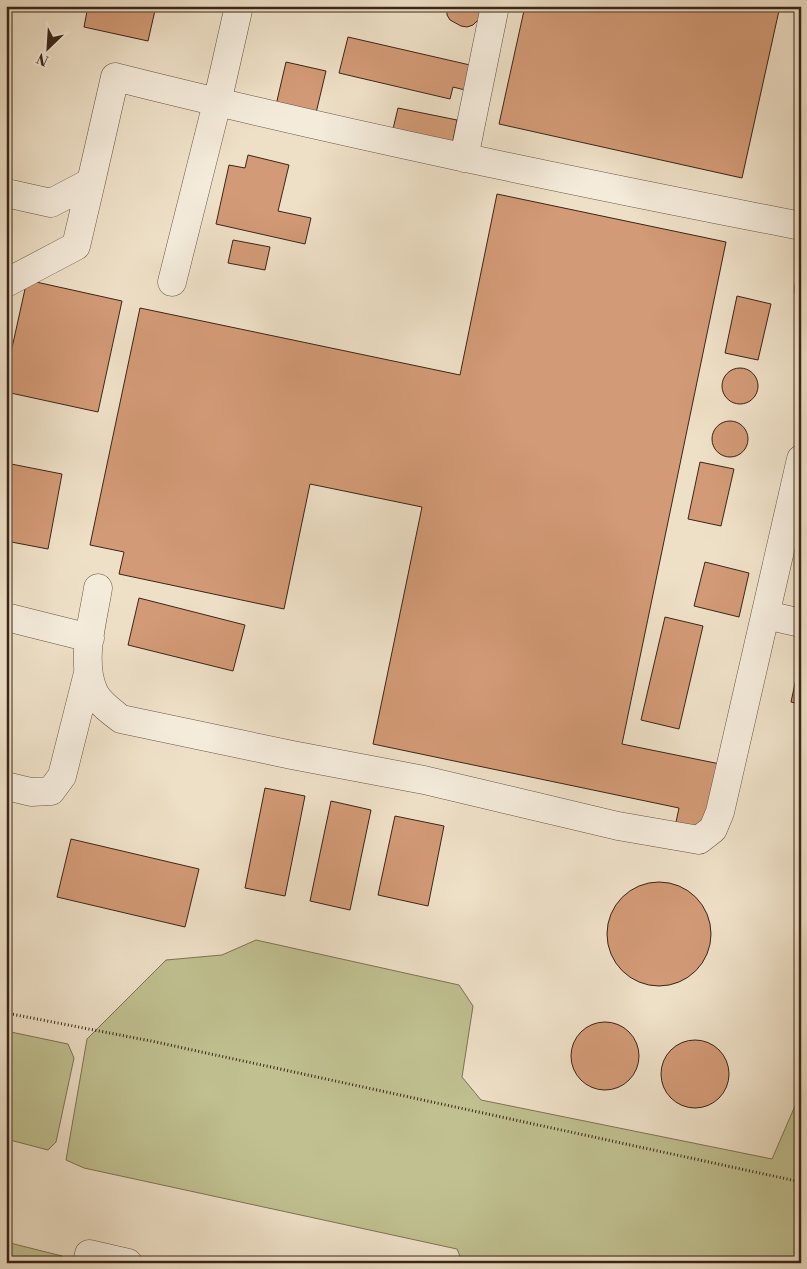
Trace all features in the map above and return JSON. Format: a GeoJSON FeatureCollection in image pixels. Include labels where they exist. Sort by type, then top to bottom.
{"type":"FeatureCollection","features":[{"type":"Feature","properties":{"kind":"lane"},"geometry":{"type":"LineString","coordinates":[[172,282],[217,103],[239,6]]}},
{"type":"Feature","properties":{"kind":"lane"},"geometry":{"type":"LineString","coordinates":[[464,158],[496,6]]}},
{"type":"Feature","properties":{"kind":"lane"},"geometry":{"type":"LineString","coordinates":[[6,283],[76,246],[115,77],[217,103],[535,174],[801,226]]}},
{"type":"Feature","properties":{"kind":"lane"},"geometry":{"type":"LineString","coordinates":[[6,193],[51,203],[91,182]]}},
{"type":"Feature","properties":{"kind":"lane"},"geometry":{"type":"LineString","coordinates":[[98,588],[87,655],[88,673],[94,693],[121,719],[292,755],[424,780],[618,826],[699,840],[713,829],[720,812],[766,615],[772,578],[801,459]]}},
{"type":"Feature","properties":{"kind":"lane"},"geometry":{"type":"LineString","coordinates":[[766,615],[801,623]]}},
{"type":"Feature","properties":{"kind":"lane"},"geometry":{"type":"LineString","coordinates":[[6,617],[90,638]]}},
{"type":"Feature","properties":{"kind":"lane"},"geometry":{"type":"LineString","coordinates":[[6,786],[31,792],[51,791],[62,776],[88,673]]}},
{"type":"Feature","properties":{"kind":"lane"},"geometry":{"type":"LineString","coordinates":[[87,1263],[89,1254],[128,1263]]}},
{"type":"Feature","properties":{"kind":"path"},"geometry":{"type":"LineString","coordinates":[[6,1013],[99,1030],[801,1182]]}},
{"type":"Feature","properties":{"kind":"green space"},"geometry":{"type":"Polygon","coordinates":[[[256,940],[459,985],[473,1006],[462,1077],[481,1100],[772,1159],[801,1092],[801,1263],[463,1263],[457,1249],[84,1168],[66,1160],[87,1039],[166,960],[222,955],[256,940]]]}},
{"type":"Feature","properties":{"kind":"green space"},"geometry":{"type":"Polygon","coordinates":[[[6,1031],[68,1044],[74,1058],[56,1142],[48,1150],[6,1139],[6,1031]]]}},
{"type":"Feature","properties":{"kind":"green space"},"geometry":{"type":"Polygon","coordinates":[[[6,1242],[62,1256],[65,1263],[6,1263],[6,1242]]]}},
{"type":"Feature","properties":{"kind":"building"},"geometry":{"type":"Polygon","coordinates":[[[88,6],[156,6],[148,41],[84,27],[88,6]]]}},
{"type":"Feature","properties":{"kind":"building"},"geometry":{"type":"Polygon","coordinates":[[[447,6],[483,6],[481,17],[473,25],[467,27],[450,20],[447,15],[447,6]]]}},
{"type":"Feature","properties":{"kind":"building"},"geometry":{"type":"Polygon","coordinates":[[[525,6],[780,6],[742,178],[499,124],[525,6]]]}},
{"type":"Feature","properties":{"kind":"building"},"geometry":{"type":"Polygon","coordinates":[[[348,37],[470,65],[465,90],[453,87],[450,99],[339,73],[348,37]]]}},
{"type":"Feature","properties":{"kind":"building"},"geometry":{"type":"Polygon","coordinates":[[[286,62],[326,71],[316,113],[276,105],[286,62]]]}},
{"type":"Feature","properties":{"kind":"building"},"geometry":{"type":"Polygon","coordinates":[[[398,108],[457,120],[452,145],[392,133],[398,108]]]}},
{"type":"Feature","properties":{"kind":"building"},"geometry":{"type":"Polygon","coordinates":[[[248,155],[289,165],[278,211],[311,218],[305,244],[216,224],[229,165],[245,168],[248,155]]]}},
{"type":"Feature","properties":{"kind":"building"},"geometry":{"type":"Polygon","coordinates":[[[497,194],[726,242],[622,744],[720,764],[706,834],[675,827],[679,808],[373,744],[422,507],[310,484],[284,609],[119,574],[124,552],[90,545],[140,308],[460,375],[497,194]]]}},
{"type":"Feature","properties":{"kind":"building"},"geometry":{"type":"Polygon","coordinates":[[[233,240],[270,247],[265,270],[228,263],[233,240]]]}},
{"type":"Feature","properties":{"kind":"building"},"geometry":{"type":"Polygon","coordinates":[[[800,275],[801,302],[795,293],[796,280],[800,275]]]}},
{"type":"Feature","properties":{"kind":"building"},"geometry":{"type":"Polygon","coordinates":[[[27,280],[122,301],[98,412],[6,392],[6,375],[27,280]]]}},
{"type":"Feature","properties":{"kind":"building"},"geometry":{"type":"Polygon","coordinates":[[[737,296],[771,304],[758,360],[725,353],[737,296]]]}},
{"type":"Feature","properties":{"kind":"building"},"geometry":{"type":"Polygon","coordinates":[[[740,368],[747,369],[753,373],[757,379],[757,393],[753,399],[747,403],[740,404],[733,403],[727,399],[723,393],[722,386],[723,379],[727,373],[733,369],[740,368]]]}},
{"type":"Feature","properties":{"kind":"building"},"geometry":{"type":"Polygon","coordinates":[[[730,421],[737,422],[743,426],[747,432],[747,446],[743,452],[737,456],[730,457],[723,456],[717,452],[713,446],[712,439],[713,432],[717,426],[723,422],[730,421]]]}},
{"type":"Feature","properties":{"kind":"building"},"geometry":{"type":"Polygon","coordinates":[[[700,462],[734,469],[721,526],[688,519],[700,462]]]}},
{"type":"Feature","properties":{"kind":"building"},"geometry":{"type":"Polygon","coordinates":[[[6,463],[62,474],[48,549],[6,541],[6,463]]]}},
{"type":"Feature","properties":{"kind":"building"},"geometry":{"type":"Polygon","coordinates":[[[705,562],[749,573],[739,617],[694,606],[705,562]]]}},
{"type":"Feature","properties":{"kind":"building"},"geometry":{"type":"Polygon","coordinates":[[[139,598],[245,625],[233,671],[128,645],[139,598]]]}},
{"type":"Feature","properties":{"kind":"building"},"geometry":{"type":"Polygon","coordinates":[[[665,617],[703,626],[679,729],[641,720],[665,617]]]}},
{"type":"Feature","properties":{"kind":"building"},"geometry":{"type":"Polygon","coordinates":[[[799,665],[801,665],[801,704],[791,702],[799,665]]]}},
{"type":"Feature","properties":{"kind":"building"},"geometry":{"type":"Polygon","coordinates":[[[265,788],[305,796],[285,896],[245,888],[265,788]]]}},
{"type":"Feature","properties":{"kind":"building"},"geometry":{"type":"Polygon","coordinates":[[[331,801],[371,810],[350,910],[310,901],[331,801]]]}},
{"type":"Feature","properties":{"kind":"building"},"geometry":{"type":"Polygon","coordinates":[[[395,816],[444,826],[428,906],[378,895],[395,816]]]}},
{"type":"Feature","properties":{"kind":"building"},"geometry":{"type":"Polygon","coordinates":[[[71,839],[199,869],[185,927],[57,897],[71,839]]]}},
{"type":"Feature","properties":{"kind":"building"},"geometry":{"type":"Polygon","coordinates":[[[659,882],[679,886],[696,897],[707,914],[711,934],[707,954],[696,971],[679,982],[659,986],[639,982],[622,971],[611,954],[607,934],[611,914],[622,897],[639,886],[659,882]]]}},
{"type":"Feature","properties":{"kind":"building"},"geometry":{"type":"Polygon","coordinates":[[[605,1022],[618,1025],[629,1032],[636,1043],[639,1056],[636,1069],[629,1080],[618,1087],[605,1090],[592,1087],[581,1080],[574,1069],[571,1056],[574,1043],[581,1032],[592,1025],[605,1022]]]}},
{"type":"Feature","properties":{"kind":"building"},"geometry":{"type":"Polygon","coordinates":[[[695,1040],[708,1043],[719,1050],[726,1061],[729,1074],[726,1087],[719,1098],[708,1105],[695,1108],[682,1105],[671,1098],[664,1087],[661,1074],[664,1061],[671,1050],[682,1043],[695,1040]]]}}]}
